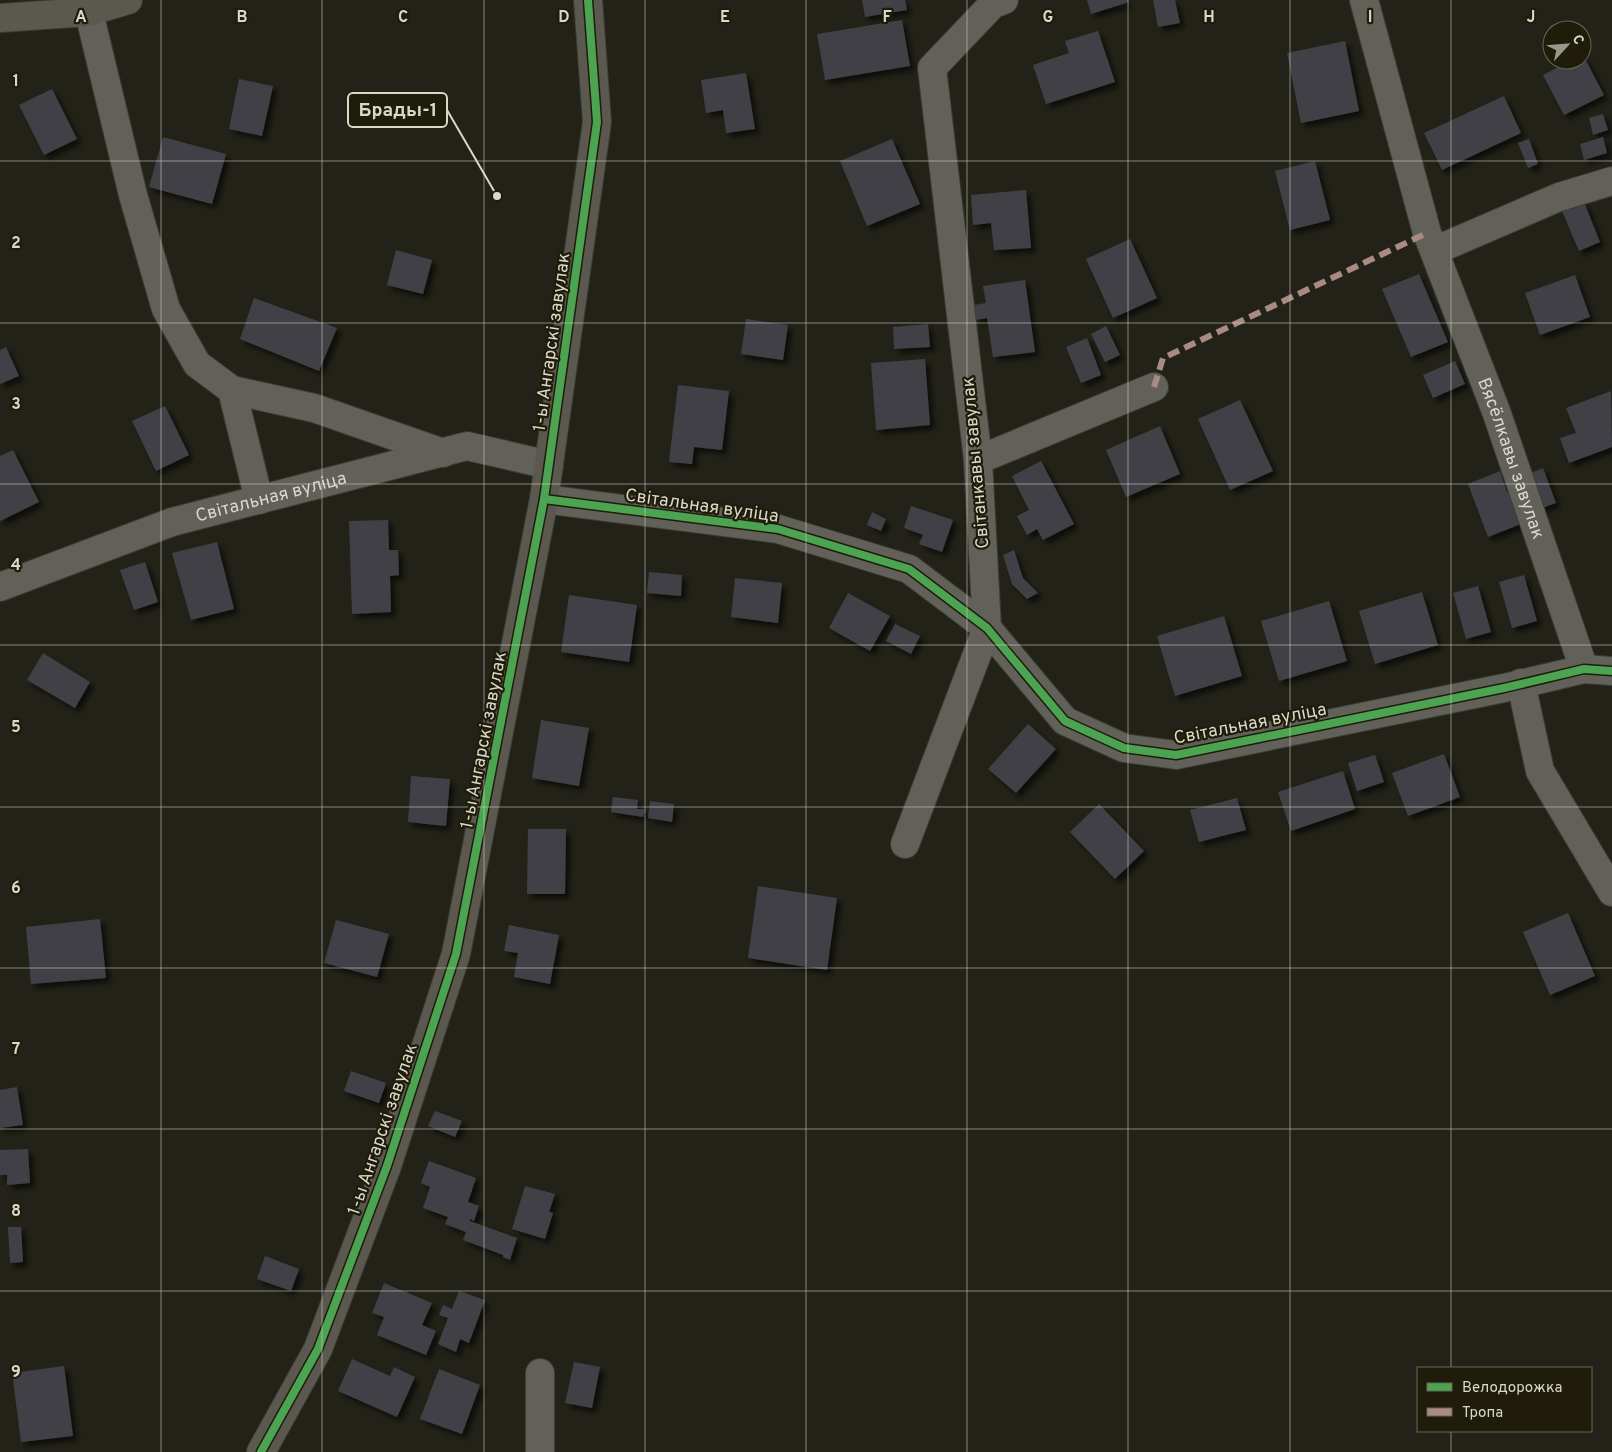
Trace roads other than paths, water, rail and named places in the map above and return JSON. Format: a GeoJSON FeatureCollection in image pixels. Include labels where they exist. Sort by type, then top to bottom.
{"type":"FeatureCollection","features":[{"type":"Feature","properties":{"kind":"street"},"geometry":{"type":"LineString","coordinates":[[0,18],[128,0]]}},
{"type":"Feature","properties":{"kind":"street","name":"1-ы Ангарскі завулак"},"geometry":{"type":"LineString","coordinates":[[261,1452],[318,1349],[388,1166],[456,954],[544,499],[597,122],[588,0]]}},
{"type":"Feature","properties":{"kind":"street","name":"Світанкавы завулак"},"geometry":{"type":"LineString","coordinates":[[905,844],[987,628],[978,460],[932,68],[993,4],[1004,0]]}},
{"type":"Feature","properties":{"kind":"street","name":"Вясёлкавы завулак"},"geometry":{"type":"LineString","coordinates":[[1364,0],[1427,233],[1436,250],[1496,411],[1584,669]]}},
{"type":"Feature","properties":{"kind":"street"},"geometry":{"type":"LineString","coordinates":[[87,6],[133,194],[166,309],[197,364],[232,390],[314,408],[443,452]]}},
{"type":"Feature","properties":{"kind":"street"},"geometry":{"type":"LineString","coordinates":[[1436,250],[1559,197],[1612,181]]}},
{"type":"Feature","properties":{"kind":"street"},"geometry":{"type":"LineString","coordinates":[[978,460],[1154,387]]}},
{"type":"Feature","properties":{"kind":"street"},"geometry":{"type":"LineString","coordinates":[[232,390],[259,500]]}},
{"type":"Feature","properties":{"kind":"street","name":"Світальная вуліца"},"geometry":{"type":"LineString","coordinates":[[0,587],[172,522],[467,446],[549,464]]}},
{"type":"Feature","properties":{"kind":"street","name":"Світальная вуліца"},"geometry":{"type":"LineString","coordinates":[[544,499],[778,530],[909,569],[987,628],[1066,721],[1124,748],[1176,754],[1584,669],[1612,671]]}},
{"type":"Feature","properties":{"kind":"street"},"geometry":{"type":"LineString","coordinates":[[1521,683],[1540,771],[1612,892]]}},
{"type":"Feature","properties":{"kind":"street"},"geometry":{"type":"LineString","coordinates":[[540,1373],[540,1452]]}},
{"type":"Feature","properties":{"kind":"place","name":"Брады-1"},"geometry":{"type":"Point","coordinates":[497,196]}}]}
